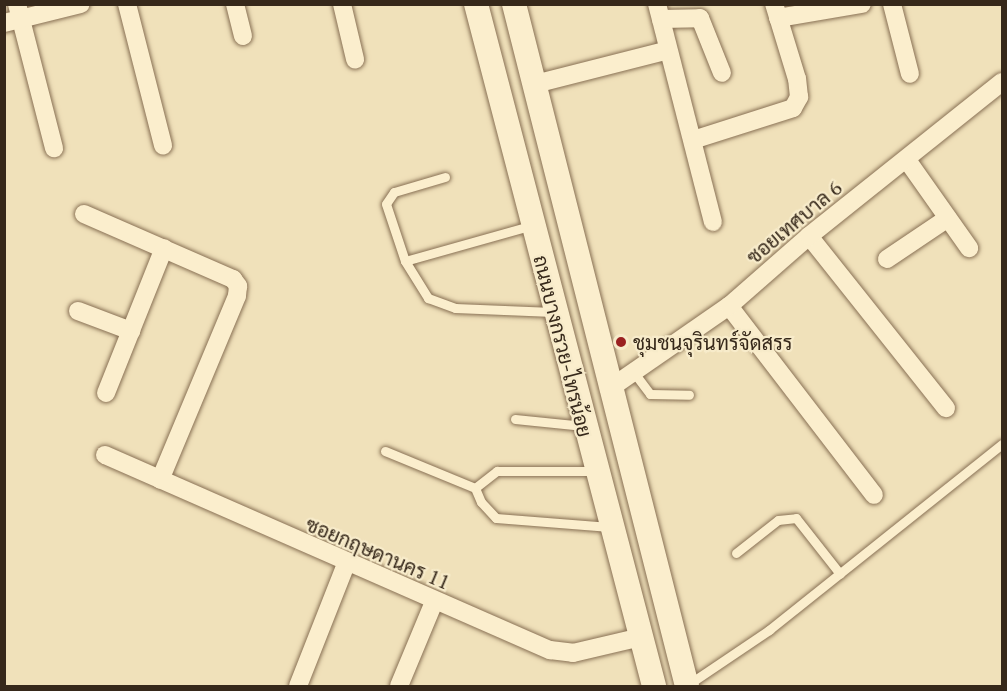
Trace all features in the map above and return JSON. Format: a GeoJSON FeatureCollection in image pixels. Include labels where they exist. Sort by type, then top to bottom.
{"type":"FeatureCollection","features":[{"type":"Feature","properties":{"kind":"main road","name":"ถนนบางกรวย-ไทรน้อย"},"geometry":{"type":"LineString","coordinates":[[476,4],[610,527],[654,687]]}},
{"type":"Feature","properties":{"kind":"main road","name":"ถนนบางกรวย-ไทรน้อย"},"geometry":{"type":"LineString","coordinates":[[514,4],[609,389],[687,686]]}},
{"type":"Feature","properties":{"kind":"main road"},"geometry":{"type":"LineString","coordinates":[[624,577],[657,568]]}},
{"type":"Feature","properties":{"kind":"street"},"geometry":{"type":"LineString","coordinates":[[54,148],[14,16],[81,4]]}},
{"type":"Feature","properties":{"kind":"street"},"geometry":{"type":"LineString","coordinates":[[127,4],[163,145]]}},
{"type":"Feature","properties":{"kind":"street"},"geometry":{"type":"LineString","coordinates":[[235,4],[243,36]]}},
{"type":"Feature","properties":{"kind":"street"},"geometry":{"type":"LineString","coordinates":[[342,4],[355,59]]}},
{"type":"Feature","properties":{"kind":"street"},"geometry":{"type":"LineString","coordinates":[[693,140],[793,108],[799,97],[797,79],[776,11],[861,4]]}},
{"type":"Feature","properties":{"kind":"street"},"geometry":{"type":"LineString","coordinates":[[892,4],[910,74]]}},
{"type":"Feature","properties":{"kind":"street"},"geometry":{"type":"LineString","coordinates":[[713,222],[659,12],[700,18],[722,73]]}},
{"type":"Feature","properties":{"kind":"street"},"geometry":{"type":"LineString","coordinates":[[535,84],[668,50]]}},
{"type":"Feature","properties":{"kind":"street","name":"ซอยเทศบาล 6"},"geometry":{"type":"LineString","coordinates":[[609,389],[635,374],[729,306],[809,236],[1002,82]]}},
{"type":"Feature","properties":{"kind":"street"},"geometry":{"type":"LineString","coordinates":[[907,160],[969,248]]}},
{"type":"Feature","properties":{"kind":"street"},"geometry":{"type":"LineString","coordinates":[[84,214],[233,279],[238,286],[237,296],[160,480]]}},
{"type":"Feature","properties":{"kind":"street"},"geometry":{"type":"LineString","coordinates":[[887,259],[948,218]]}},
{"type":"Feature","properties":{"kind":"street"},"geometry":{"type":"LineString","coordinates":[[809,236],[945,408]]}},
{"type":"Feature","properties":{"kind":"street"},"geometry":{"type":"LineString","coordinates":[[106,393],[164,249]]}},
{"type":"Feature","properties":{"kind":"street"},"geometry":{"type":"LineString","coordinates":[[729,306],[874,495]]}},
{"type":"Feature","properties":{"kind":"street"},"geometry":{"type":"LineString","coordinates":[[78,311],[131,331]]}},
{"type":"Feature","properties":{"kind":"street","name":"ซอยกฤษดานคร 11"},"geometry":{"type":"LineString","coordinates":[[105,455],[346,564],[560,653],[641,637]]}},
{"type":"Feature","properties":{"kind":"street"},"geometry":{"type":"LineString","coordinates":[[298,687],[346,564]]}},
{"type":"Feature","properties":{"kind":"street"},"geometry":{"type":"LineString","coordinates":[[399,687],[434,602]]}},
{"type":"Feature","properties":{"kind":"lane"},"geometry":{"type":"LineString","coordinates":[[445,177],[394,192],[388,197],[387,214],[405,261],[428,298],[440,305],[554,312]]}},
{"type":"Feature","properties":{"kind":"lane"},"geometry":{"type":"LineString","coordinates":[[405,261],[533,225]]}},
{"type":"Feature","properties":{"kind":"lane"},"geometry":{"type":"LineString","coordinates":[[635,374],[650,394],[689,395]]}},
{"type":"Feature","properties":{"kind":"lane"},"geometry":{"type":"LineString","coordinates":[[515,419],[584,426]]}},
{"type":"Feature","properties":{"kind":"lane"},"geometry":{"type":"LineString","coordinates":[[687,686],[769,630],[1002,444]]}},
{"type":"Feature","properties":{"kind":"lane"},"geometry":{"type":"LineString","coordinates":[[385,451],[475,488],[481,502],[496,518],[610,527]]}},
{"type":"Feature","properties":{"kind":"lane"},"geometry":{"type":"LineString","coordinates":[[475,488],[497,471],[596,471]]}},
{"type":"Feature","properties":{"kind":"lane"},"geometry":{"type":"LineString","coordinates":[[736,553],[778,520],[796,518],[840,574]]}},
{"type":"Feature","properties":{"kind":"place","name":"ชุมชนจุรินทร์จัดสรร"},"geometry":{"type":"Point","coordinates":[621,342]}}]}
